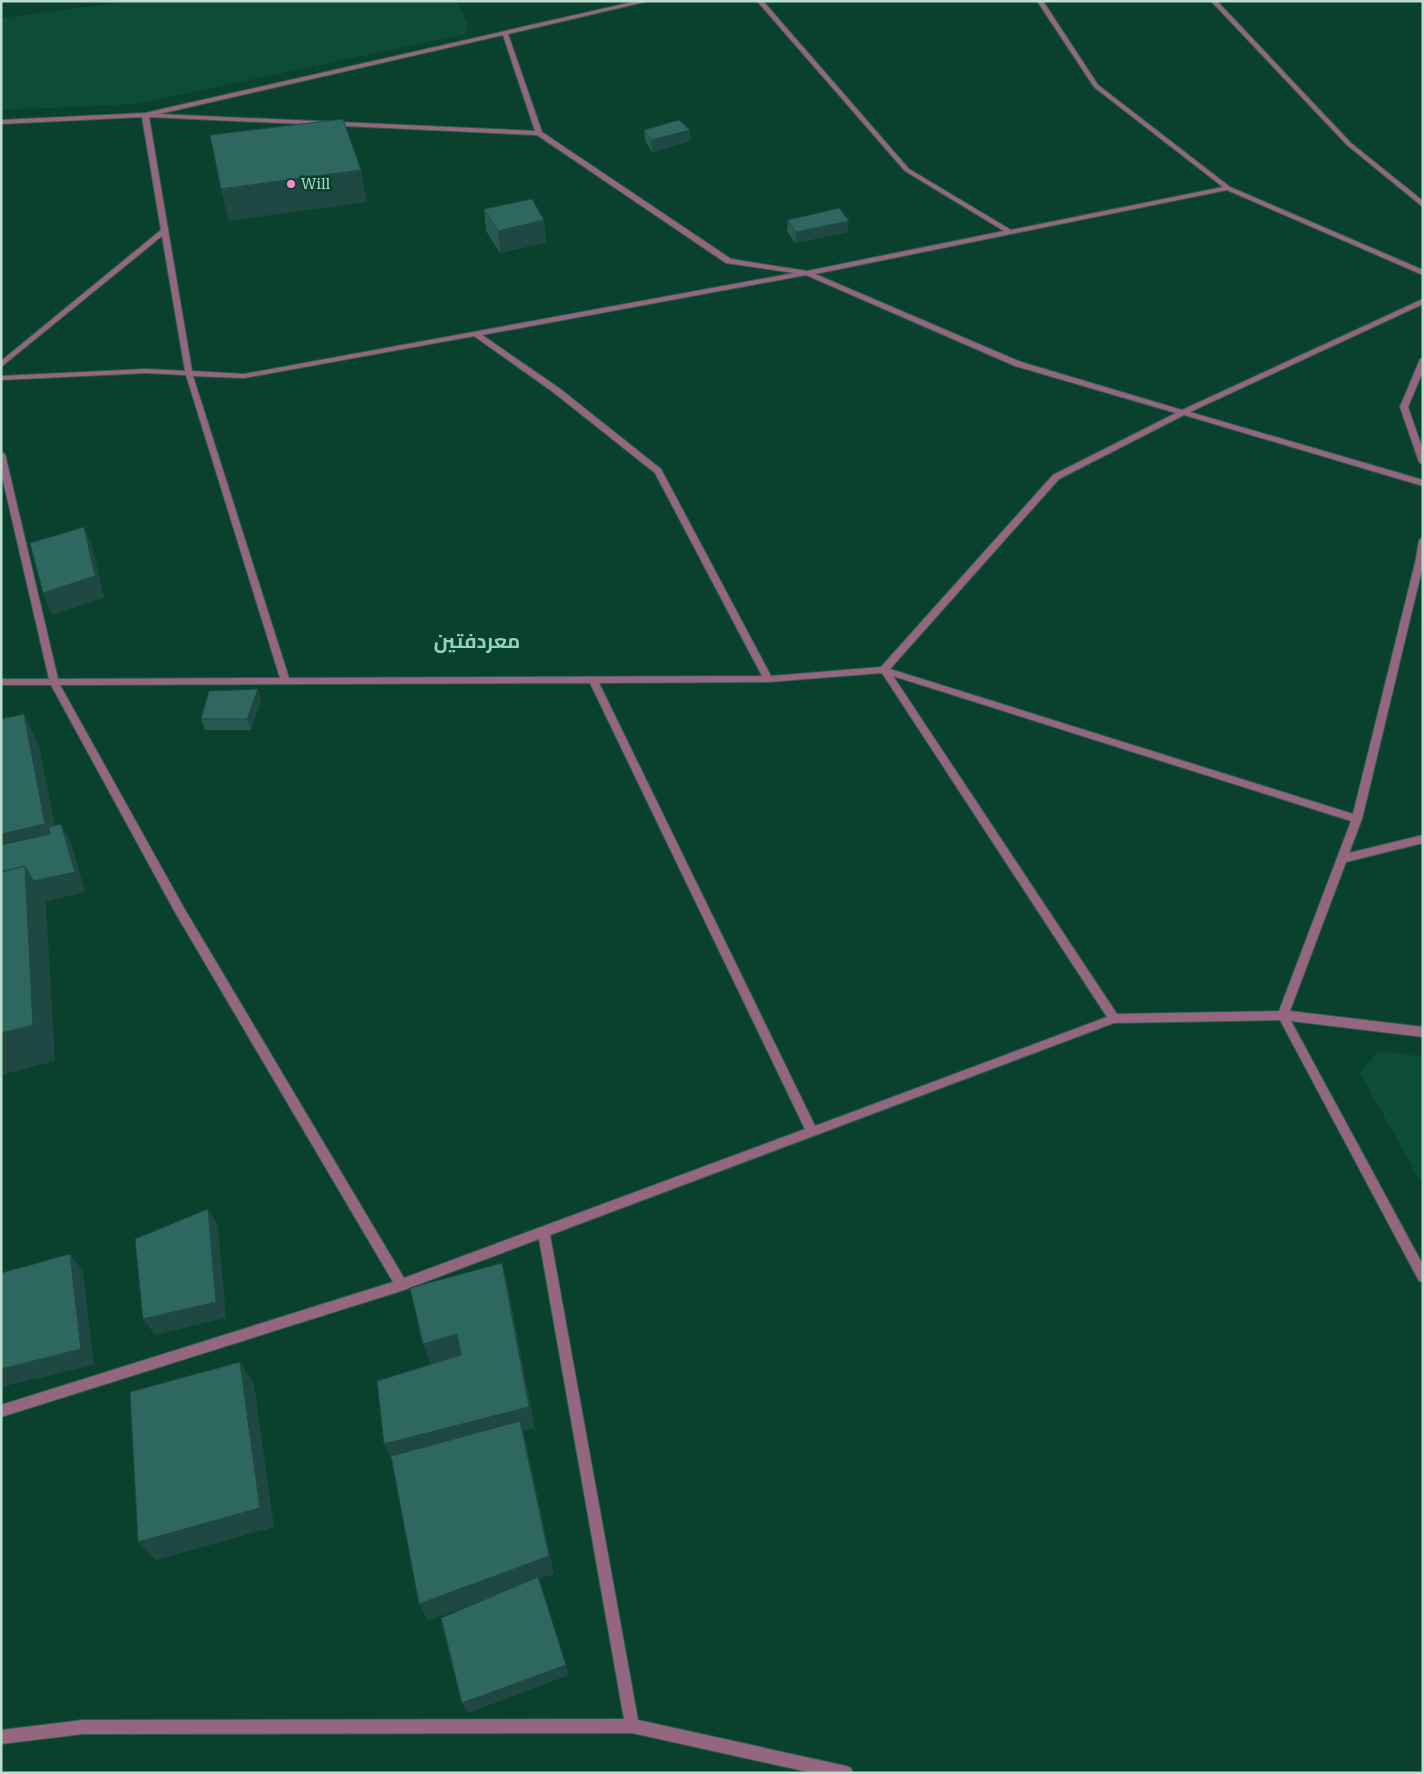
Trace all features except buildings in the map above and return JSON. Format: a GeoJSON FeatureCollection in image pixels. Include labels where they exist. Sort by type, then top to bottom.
{"type":"FeatureCollection","features":[{"type":"Feature","properties":{"kind":"street"},"geometry":{"type":"LineString","coordinates":[[145,115],[646,1]]}},
{"type":"Feature","properties":{"kind":"street"},"geometry":{"type":"LineString","coordinates":[[760,1],[907,170],[1010,232]]}},
{"type":"Feature","properties":{"kind":"street"},"geometry":{"type":"LineString","coordinates":[[1040,1],[1096,86],[1228,188],[1423,273]]}},
{"type":"Feature","properties":{"kind":"street"},"geometry":{"type":"LineString","coordinates":[[1214,1],[1349,144],[1423,205]]}},
{"type":"Feature","properties":{"kind":"street"},"geometry":{"type":"LineString","coordinates":[[505,33],[539,133]]}},
{"type":"Feature","properties":{"kind":"street"},"geometry":{"type":"LineString","coordinates":[[145,115],[189,374],[286,681]]}},
{"type":"Feature","properties":{"kind":"street"},"geometry":{"type":"LineString","coordinates":[[1,122],[145,115],[539,133],[729,261],[807,273],[1018,364],[1423,483]]}},
{"type":"Feature","properties":{"kind":"street"},"geometry":{"type":"LineString","coordinates":[[1,378],[146,372],[244,376],[807,273],[1228,188]]}},
{"type":"Feature","properties":{"kind":"street"},"geometry":{"type":"LineString","coordinates":[[1,365],[165,230]]}},
{"type":"Feature","properties":{"kind":"street"},"geometry":{"type":"LineString","coordinates":[[884,670],[1056,477],[1182,412],[1423,301]]}},
{"type":"Feature","properties":{"kind":"street"},"geometry":{"type":"LineString","coordinates":[[476,334],[556,390],[658,471],[768,679]]}},
{"type":"Feature","properties":{"kind":"street"},"geometry":{"type":"LineString","coordinates":[[1423,361],[1404,408],[1423,462]]}},
{"type":"Feature","properties":{"kind":"street"},"geometry":{"type":"LineString","coordinates":[[1,454],[54,682],[180,911],[402,1285]]}},
{"type":"Feature","properties":{"kind":"street"},"geometry":{"type":"LineString","coordinates":[[1423,540],[1421,559],[1357,819],[1283,1015],[1423,1277]]}},
{"type":"Feature","properties":{"kind":"street"},"geometry":{"type":"LineString","coordinates":[[884,670],[1114,1019]]}},
{"type":"Feature","properties":{"kind":"street"},"geometry":{"type":"LineString","coordinates":[[1,682],[768,679],[884,670],[1357,819]]}},
{"type":"Feature","properties":{"kind":"street"},"geometry":{"type":"LineString","coordinates":[[594,681],[812,1132]]}},
{"type":"Feature","properties":{"kind":"street"},"geometry":{"type":"LineString","coordinates":[[1342,859],[1423,839]]}},
{"type":"Feature","properties":{"kind":"street"},"geometry":{"type":"LineString","coordinates":[[1,1411],[402,1285],[1114,1019],[1283,1015],[1423,1032]]}},
{"type":"Feature","properties":{"kind":"street"},"geometry":{"type":"LineString","coordinates":[[544,1232],[632,1726]]}},
{"type":"Feature","properties":{"kind":"street"},"geometry":{"type":"LineString","coordinates":[[1,1737],[83,1727],[632,1726],[846,1773]]}},
{"type":"Feature","properties":{"kind":"shaded area"},"geometry":{"type":"Polygon","coordinates":[[[131,1],[457,1],[468,24],[466,34],[136,104],[1,110],[1,18],[131,1]]]}},
{"type":"Feature","properties":{"kind":"shaded area"},"geometry":{"type":"Polygon","coordinates":[[[1379,1050],[1423,1057],[1423,1186],[1360,1073],[1379,1050]]]}},
{"type":"Feature","properties":{"kind":"place","name":"Will"},"geometry":{"type":"Point","coordinates":[291,184]}},
{"type":"Feature","properties":{"kind":"district","name":"معردفتين"},"geometry":{"type":"Point","coordinates":[477,641]}}]}
